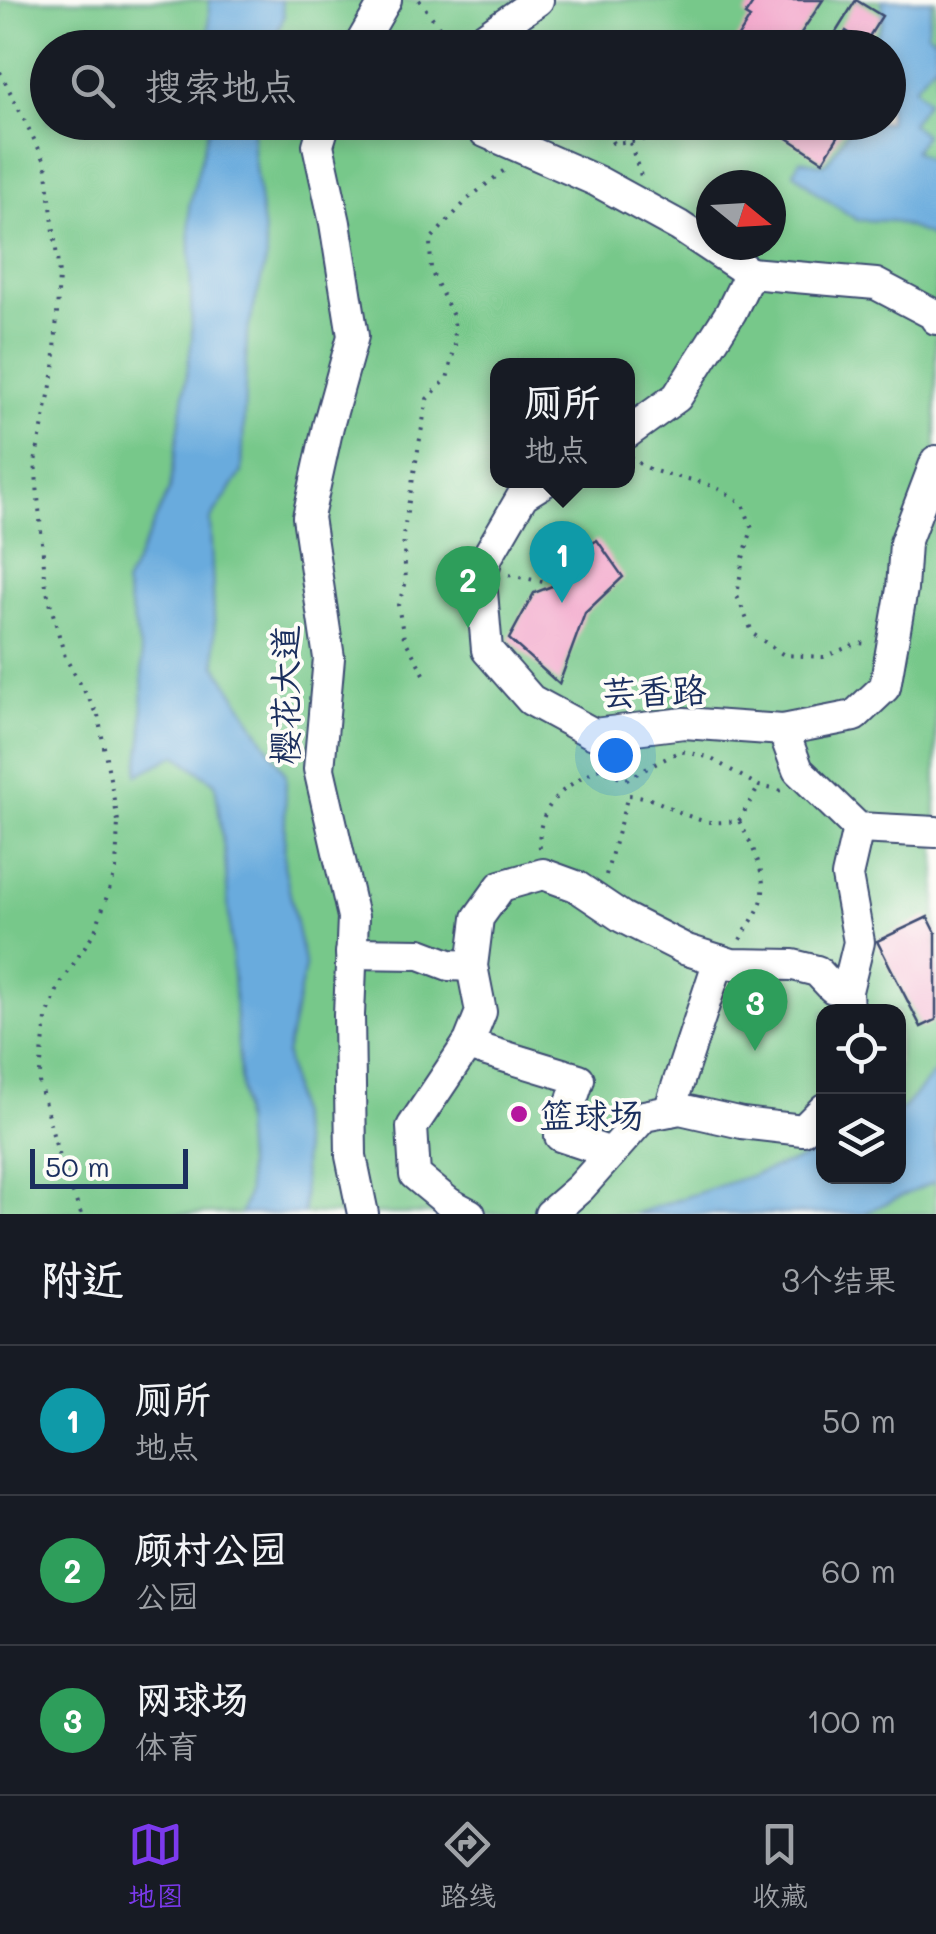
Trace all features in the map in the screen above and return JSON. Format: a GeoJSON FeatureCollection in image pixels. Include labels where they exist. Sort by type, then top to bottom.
{"type":"FeatureCollection","features":[{"type":"Feature","properties":{"kind":"lane"},"geometry":{"type":"LineString","coordinates":[[368,30],[386,0]]}},
{"type":"Feature","properties":{"kind":"lane"},"geometry":{"type":"LineString","coordinates":[[495,30],[538,0]]}},
{"type":"Feature","properties":{"kind":"lane","name":"樱花大道"},"geometry":{"type":"LineString","coordinates":[[320,140],[353,336],[308,517],[329,658],[318,770],[353,917],[349,1015],[351,1156],[363,1214]]}},
{"type":"Feature","properties":{"kind":"lane"},"geometry":{"type":"LineString","coordinates":[[503,140],[610,188],[679,226],[750,273],[876,284],[934,314],[936,319]]}},
{"type":"Feature","properties":{"kind":"lane"},"geometry":{"type":"LineString","coordinates":[[635,427],[677,397],[731,312],[750,273]]}},
{"type":"Feature","properties":{"kind":"lane","name":"芸香路"},"geometry":{"type":"LineString","coordinates":[[534,488],[524,494],[487,557],[481,580],[487,650],[531,700],[594,734],[684,723],[782,730],[854,716],[886,687],[902,589],[905,543],[936,461]]}},
{"type":"Feature","properties":{"kind":"lane"},"geometry":{"type":"LineString","coordinates":[[782,730],[798,770],[858,828],[936,832]]}},
{"type":"Feature","properties":{"kind":"lane"},"geometry":{"type":"LineString","coordinates":[[848,1001],[859,942],[847,876],[858,828]]}},
{"type":"Feature","properties":{"kind":"lane"},"geometry":{"type":"LineString","coordinates":[[470,1214],[415,1176],[412,1127],[467,1045],[481,1012],[472,966],[478,918],[501,886],[544,874],[576,886],[687,950],[726,962],[793,965],[817,971],[848,1001]]}},
{"type":"Feature","properties":{"kind":"lane"},"geometry":{"type":"LineString","coordinates":[[352,953],[420,954],[448,965],[472,966]]}},
{"type":"Feature","properties":{"kind":"lane"},"geometry":{"type":"LineString","coordinates":[[669,1111],[726,962]]}},
{"type":"Feature","properties":{"kind":"lane"},"geometry":{"type":"LineString","coordinates":[[467,1045],[579,1079],[560,1136],[611,1153]]}},
{"type":"Feature","properties":{"kind":"lane"},"geometry":{"type":"LineString","coordinates":[[550,1214],[580,1188],[644,1116],[680,1109],[742,1124],[802,1130],[816,1117]]}},
{"type":"Feature","properties":{"kind":"path"},"geometry":{"type":"LineString","coordinates":[[419,0],[442,30]]}},
{"type":"Feature","properties":{"kind":"path"},"geometry":{"type":"LineString","coordinates":[[0,72],[30,131]]}},
{"type":"Feature","properties":{"kind":"path"},"geometry":{"type":"LineString","coordinates":[[34,140],[46,163],[59,275],[54,370],[35,462],[46,588],[65,657],[98,715],[118,821],[116,870],[95,931],[59,986],[46,1019],[39,1082],[59,1158],[81,1214]]}},
{"type":"Feature","properties":{"kind":"path"},"geometry":{"type":"LineString","coordinates":[[612,140],[614,144],[646,140]]}},
{"type":"Feature","properties":{"kind":"path"},"geometry":{"type":"LineString","coordinates":[[424,674],[404,638],[398,605],[406,582],[403,535],[426,399],[447,379],[455,346],[454,318],[432,270],[430,240],[468,199],[513,163],[520,147]]}},
{"type":"Feature","properties":{"kind":"path"},"geometry":{"type":"LineString","coordinates":[[635,462],[712,486],[743,504],[752,529],[742,558],[737,596],[753,634],[784,655],[824,658],[858,643],[892,647]]}},
{"type":"Feature","properties":{"kind":"path"},"geometry":{"type":"LineString","coordinates":[[487,557],[502,574],[544,582]]}},
{"type":"Feature","properties":{"kind":"path"},"geometry":{"type":"LineString","coordinates":[[544,874],[538,831],[547,808],[572,780],[598,769],[626,780],[680,751],[708,757],[759,786],[800,794],[816,788]]}},
{"type":"Feature","properties":{"kind":"path"},"geometry":{"type":"LineString","coordinates":[[593,898],[610,868],[614,836],[628,795],[626,780]]}},
{"type":"Feature","properties":{"kind":"path"},"geometry":{"type":"LineString","coordinates":[[738,822],[759,786]]}},
{"type":"Feature","properties":{"kind":"path"},"geometry":{"type":"LineString","coordinates":[[628,795],[664,802],[697,819],[738,822]]}},
{"type":"Feature","properties":{"kind":"path"},"geometry":{"type":"LineString","coordinates":[[726,962],[762,902],[763,883],[750,841],[738,822]]}},
{"type":"Feature","properties":{"kind":"green space"},"geometry":{"type":"Polygon","coordinates":[[[0,0],[936,0],[936,1214],[0,1214],[0,0]]]}},
{"type":"Feature","properties":{"kind":"water"},"geometry":{"type":"Polygon","coordinates":[[[209,0],[281,0],[284,16],[278,30],[209,30],[209,0]]]}},
{"type":"Feature","properties":{"kind":"water"},"geometry":{"type":"Polygon","coordinates":[[[882,0],[932,0],[927,32],[936,39],[936,62],[914,87],[927,101],[911,124],[925,135],[914,151],[936,165],[936,241],[892,221],[857,220],[794,172],[800,160],[824,165],[842,140],[906,140],[906,30],[878,30],[882,0]]]}},
{"type":"Feature","properties":{"kind":"water"},"geometry":{"type":"Polygon","coordinates":[[[206,140],[253,140],[267,257],[247,334],[242,472],[210,520],[216,665],[286,775],[284,865],[305,967],[286,1054],[303,1152],[304,1214],[241,1214],[248,1192],[225,857],[215,783],[176,755],[137,775],[143,733],[142,657],[125,585],[170,489],[192,339],[189,207],[206,140]]]}},
{"type":"Feature","properties":{"kind":"water"},"geometry":{"type":"Polygon","coordinates":[[[936,1071],[936,1181],[862,1214],[634,1214],[816,1154],[816,1184],[906,1184],[906,1105],[936,1071]]]}},
{"type":"Feature","properties":{"kind":"building"},"geometry":{"type":"Polygon","coordinates":[[[755,0],[823,0],[803,30],[742,30],[750,18],[745,15],[755,0]]]}},
{"type":"Feature","properties":{"kind":"building"},"geometry":{"type":"Polygon","coordinates":[[[856,0],[882,16],[873,30],[837,30],[856,0]]]}},
{"type":"Feature","properties":{"kind":"building"},"geometry":{"type":"Polygon","coordinates":[[[791,140],[836,140],[823,161],[791,140]]]}},
{"type":"Feature","properties":{"kind":"building"},"geometry":{"type":"Polygon","coordinates":[[[597,540],[623,577],[585,613],[559,684],[509,639],[534,593],[562,582],[556,570],[597,540]]]}},
{"type":"Feature","properties":{"kind":"building"},"geometry":{"type":"Polygon","coordinates":[[[928,917],[936,933],[936,1020],[921,1027],[877,941],[928,917]]]}},
{"type":"Feature","properties":{"kind":"place","name":"厕所"},"geometry":{"type":"Point","coordinates":[562,603]}},
{"type":"Feature","properties":{"kind":"place","name":"顾村公园"},"geometry":{"type":"Point","coordinates":[468,628]}},
{"type":"Feature","properties":{"kind":"place","name":"网球场"},"geometry":{"type":"Point","coordinates":[755,1051]}},
{"type":"Feature","properties":{"kind":"place","name":"篮球场"},"geometry":{"type":"Point","coordinates":[519,1114]}}]}
